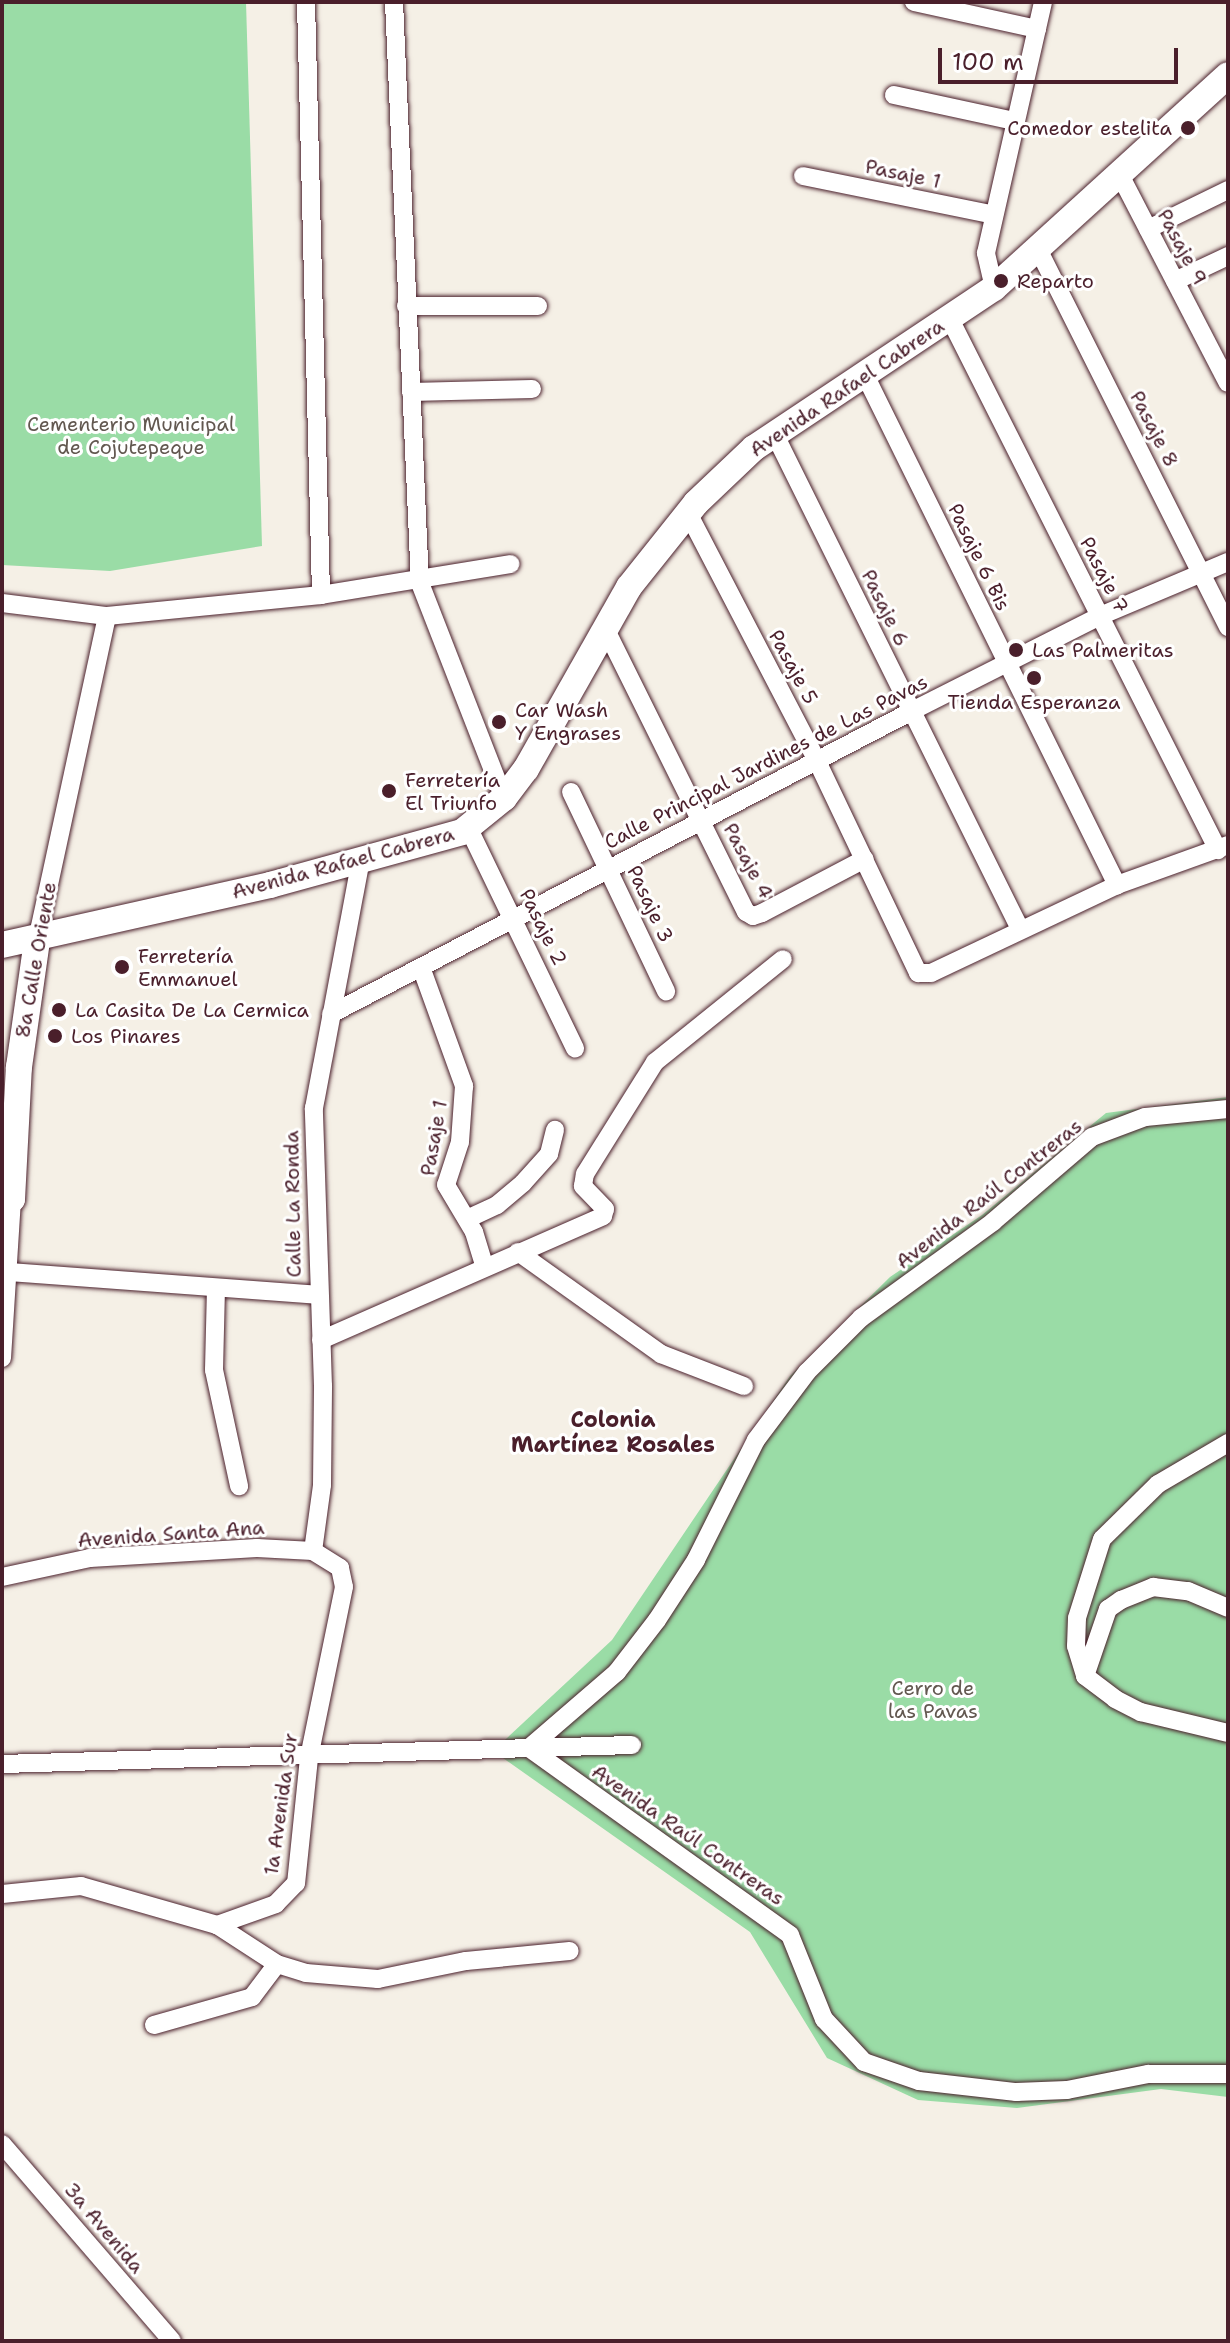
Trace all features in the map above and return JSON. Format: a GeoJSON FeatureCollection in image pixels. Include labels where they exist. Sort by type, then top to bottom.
{"type":"FeatureCollection","features":[{"type":"Feature","properties":{"kind":"street"},"geometry":{"type":"LineString","coordinates":[[306,2],[321,595]]}},
{"type":"Feature","properties":{"kind":"street"},"geometry":{"type":"LineString","coordinates":[[394,2],[420,583],[504,798]]}},
{"type":"Feature","properties":{"kind":"street"},"geometry":{"type":"LineString","coordinates":[[914,2],[1037,29]]}},
{"type":"Feature","properties":{"kind":"street"},"geometry":{"type":"LineString","coordinates":[[994,288],[986,253],[1043,2]]}},
{"type":"Feature","properties":{"kind":"street","name":"Avenida Rafael Cabrera"},"geometry":{"type":"LineString","coordinates":[[2,945],[37,940],[361,860],[468,827],[504,798],[526,769],[629,587],[688,513],[754,448],[866,377],[994,288],[1039,251],[1228,75]]}},
{"type":"Feature","properties":{"kind":"street"},"geometry":{"type":"LineString","coordinates":[[894,95],[1014,121]]}},
{"type":"Feature","properties":{"kind":"street","name":"Pasaje 9"},"geometry":{"type":"LineString","coordinates":[[1120,175],[1228,381]]}},
{"type":"Feature","properties":{"kind":"street","name":"Pasaje 1"},"geometry":{"type":"LineString","coordinates":[[803,176],[994,215]]}},
{"type":"Feature","properties":{"kind":"street"},"geometry":{"type":"LineString","coordinates":[[1148,229],[1228,190]]}},
{"type":"Feature","properties":{"kind":"street","name":"Pasaje 8"},"geometry":{"type":"LineString","coordinates":[[1039,251],[1228,627]]}},
{"type":"Feature","properties":{"kind":"street"},"geometry":{"type":"LineString","coordinates":[[1175,281],[1228,256]]}},
{"type":"Feature","properties":{"kind":"street"},"geometry":{"type":"LineString","coordinates":[[406,306],[538,306]]}},
{"type":"Feature","properties":{"kind":"street","name":"Pasaje 7"},"geometry":{"type":"LineString","coordinates":[[950,319],[1100,616],[1223,848]]}},
{"type":"Feature","properties":{"kind":"street","name":"Pasaje 6 Bis"},"geometry":{"type":"LineString","coordinates":[[866,377],[1117,885]]}},
{"type":"Feature","properties":{"kind":"street"},"geometry":{"type":"LineString","coordinates":[[411,392],[532,389]]}},
{"type":"Feature","properties":{"kind":"street","name":"Pasaje 6"},"geometry":{"type":"LineString","coordinates":[[775,435],[1020,929]]}},
{"type":"Feature","properties":{"kind":"street","name":"Pasaje 5"},"geometry":{"type":"LineString","coordinates":[[688,513],[817,761],[918,973],[931,973],[1020,929]]}},
{"type":"Feature","properties":{"kind":"street","name":"Calle Principal Jardines de Las Pavas"},"geometry":{"type":"LineString","coordinates":[[331,1014],[1100,616],[1228,562]]}},
{"type":"Feature","properties":{"kind":"street"},"geometry":{"type":"LineString","coordinates":[[2,603],[107,616],[420,583],[510,564]]}},
{"type":"Feature","properties":{"kind":"street","name":"8a Calle Oriente"},"geometry":{"type":"LineString","coordinates":[[2,1358],[8,1272],[7,1199],[19,1067],[37,940],[107,616]]}},
{"type":"Feature","properties":{"kind":"street","name":"Pasaje 4"},"geometry":{"type":"LineString","coordinates":[[605,628],[753,916],[865,859]]}},
{"type":"Feature","properties":{"kind":"street","name":"Pasaje 3"},"geometry":{"type":"LineString","coordinates":[[571,792],[666,991]]}},
{"type":"Feature","properties":{"kind":"street","name":"Pasaje 2"},"geometry":{"type":"LineString","coordinates":[[468,827],[515,918],[575,1048]]}},
{"type":"Feature","properties":{"kind":"street"},"geometry":{"type":"LineString","coordinates":[[1020,929],[1117,885],[1223,848]]}},
{"type":"Feature","properties":{"kind":"street","name":"Calle La Ronda"},"geometry":{"type":"LineString","coordinates":[[313,1551],[322,1485],[314,1108],[361,860]]}},
{"type":"Feature","properties":{"kind":"street"},"geometry":{"type":"LineString","coordinates":[[321,1340],[603,1216],[605,1209],[583,1186],[585,1174],[655,1062],[783,959]]}},
{"type":"Feature","properties":{"kind":"street","name":"Pasaje 1"},"geometry":{"type":"LineString","coordinates":[[421,967],[464,1086],[460,1142],[446,1185],[467,1219],[485,1267]]}},
{"type":"Feature","properties":{"kind":"street","name":"Avenida Raúl Contreras"},"geometry":{"type":"LineString","coordinates":[[529,1748],[617,1672],[657,1620],[696,1560],[756,1440],[807,1372],[861,1318],[993,1222],[1092,1137],[1145,1117],[1228,1109]]}},
{"type":"Feature","properties":{"kind":"street"},"geometry":{"type":"LineString","coordinates":[[467,1219],[497,1205],[523,1183],[549,1154],[555,1130]]}},
{"type":"Feature","properties":{"kind":"street"},"geometry":{"type":"LineString","coordinates":[[518,1252],[661,1354],[744,1386]]}},
{"type":"Feature","properties":{"kind":"street"},"geometry":{"type":"LineString","coordinates":[[8,1272],[318,1295]]}},
{"type":"Feature","properties":{"kind":"street"},"geometry":{"type":"LineString","coordinates":[[216,1288],[214,1370],[239,1486]]}},
{"type":"Feature","properties":{"kind":"street"},"geometry":{"type":"LineString","coordinates":[[1228,1443],[1158,1484],[1102,1539],[1077,1618],[1076,1646],[1085,1676],[1141,1712],[1228,1733]]}},
{"type":"Feature","properties":{"kind":"street","name":"Avenida Santa Ana"},"geometry":{"type":"LineString","coordinates":[[2,1577],[90,1558],[257,1548],[313,1551],[340,1568]]}},
{"type":"Feature","properties":{"kind":"street","name":"1a Avenida Sur"},"geometry":{"type":"LineString","coordinates":[[217,1925],[276,1904],[296,1883],[309,1758],[344,1587],[340,1568]]}},
{"type":"Feature","properties":{"kind":"street"},"geometry":{"type":"LineString","coordinates":[[1085,1676],[1108,1609],[1121,1600],[1153,1587],[1188,1591],[1228,1608]]}},
{"type":"Feature","properties":{"kind":"street","name":"Avenida Raúl Contreras"},"geometry":{"type":"LineString","coordinates":[[2,1764],[309,1758],[632,1745]]}},
{"type":"Feature","properties":{"kind":"street","name":"Avenida Raúl Contreras"},"geometry":{"type":"LineString","coordinates":[[529,1748],[790,1935],[808,1969],[824,2019],[864,2062],[919,2081],[1016,2092],[1067,2090],[1148,2074],[1228,2074]]}},
{"type":"Feature","properties":{"kind":"street"},"geometry":{"type":"LineString","coordinates":[[2,1894],[81,1886],[217,1925],[277,1964],[306,1973],[378,1979],[466,1961],[570,1951]]}},
{"type":"Feature","properties":{"kind":"street"},"geometry":{"type":"LineString","coordinates":[[154,2025],[252,1997],[277,1964]]}},
{"type":"Feature","properties":{"kind":"street","name":"3a Avenida"},"geometry":{"type":"LineString","coordinates":[[2,2144],[172,2341]]}},
{"type":"Feature","properties":{"kind":"green space","name":"Cementerio Municipal de Cojutepeque"},"geometry":{"type":"Polygon","coordinates":[[[2,2],[246,2],[262,546],[110,571],[2,565],[2,2]]]}},
{"type":"Feature","properties":{"kind":"green space","name":"Cerro de las Pavas"},"geometry":{"type":"Polygon","coordinates":[[[1228,1097],[1228,2097],[1161,2089],[1017,2108],[918,2100],[827,2058],[750,1932],[493,1751],[612,1640],[790,1376],[890,1277],[982,1215],[1106,1113],[1228,1097]]]}},
{"type":"Feature","properties":{"kind":"place","name":"Comedor estelita"},"geometry":{"type":"Point","coordinates":[1188,128]}},
{"type":"Feature","properties":{"kind":"place","name":"Reparto"},"geometry":{"type":"Point","coordinates":[1001,281]}},
{"type":"Feature","properties":{"kind":"place","name":"Las Palmeritas"},"geometry":{"type":"Point","coordinates":[1016,650]}},
{"type":"Feature","properties":{"kind":"place","name":"Tienda Esperanza"},"geometry":{"type":"Point","coordinates":[1034,678]}},
{"type":"Feature","properties":{"kind":"place","name":"Car Wash Y Engrases"},"geometry":{"type":"Point","coordinates":[499,722]}},
{"type":"Feature","properties":{"kind":"place","name":"Ferretería El Triunfo"},"geometry":{"type":"Point","coordinates":[389,791]}},
{"type":"Feature","properties":{"kind":"place","name":"Ferretería Emmanuel"},"geometry":{"type":"Point","coordinates":[122,967]}},
{"type":"Feature","properties":{"kind":"place","name":"La Casita De La Cermica"},"geometry":{"type":"Point","coordinates":[59,1010]}},
{"type":"Feature","properties":{"kind":"place","name":"Los Pinares"},"geometry":{"type":"Point","coordinates":[55,1036]}},
{"type":"Feature","properties":{"kind":"district","name":"Colonia Martínez Rosales"},"geometry":{"type":"Point","coordinates":[613,1432]}}]}
